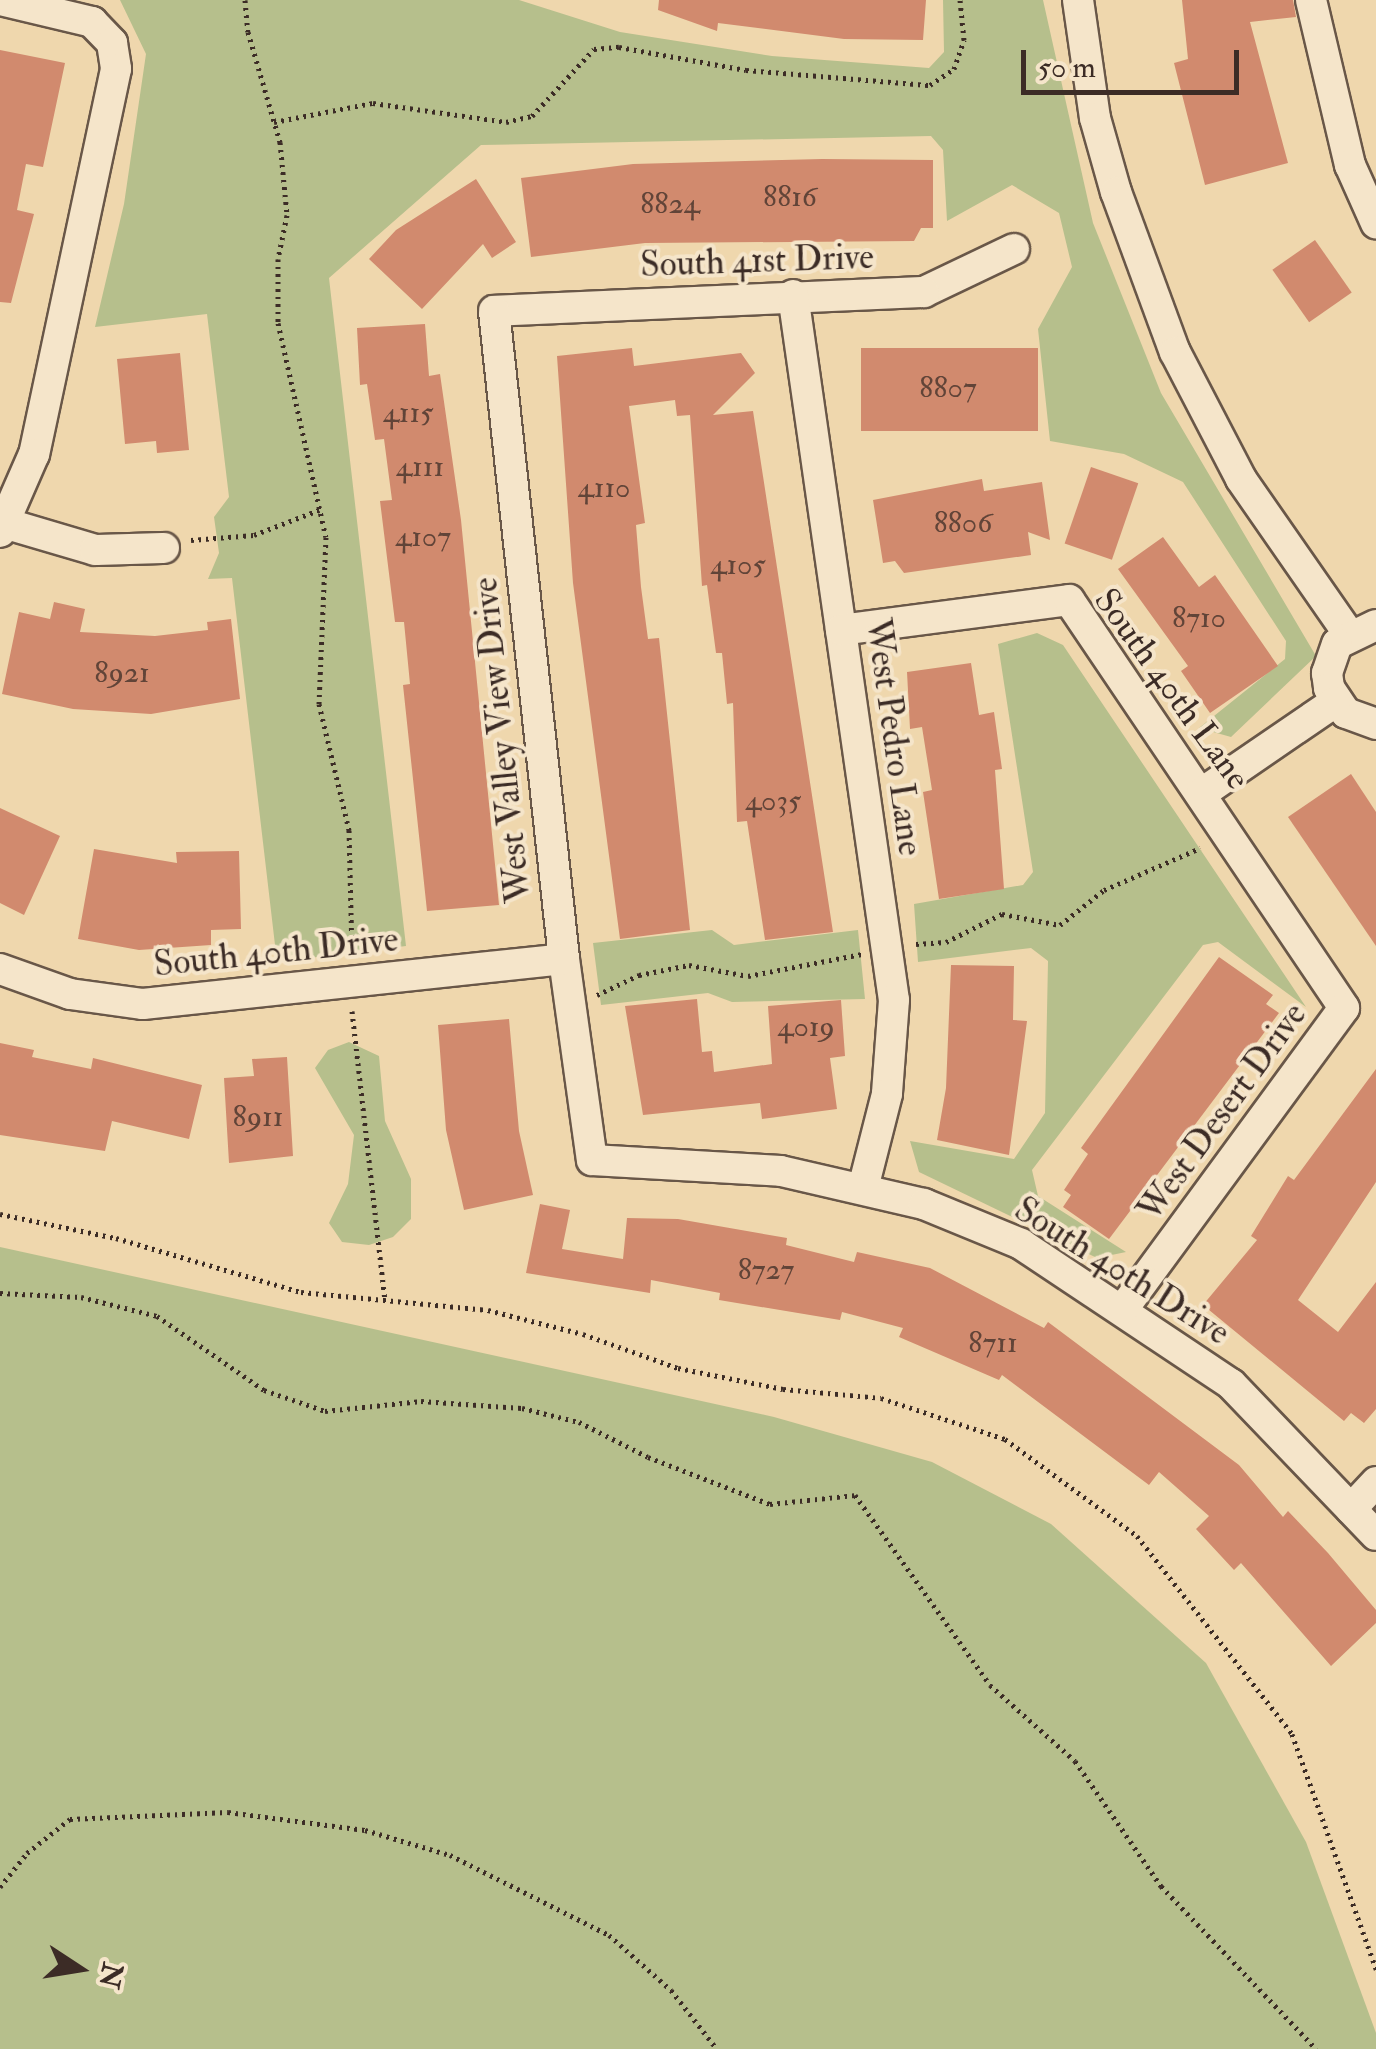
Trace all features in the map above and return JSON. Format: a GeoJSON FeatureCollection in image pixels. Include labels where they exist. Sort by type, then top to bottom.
{"type":"FeatureCollection","features":[{"type":"Feature","properties":{"kind":"street"},"geometry":{"type":"LineString","coordinates":[[0,0],[92,22],[112,43],[116,69],[34,454],[2,527],[95,550],[164,548]]}},
{"type":"Feature","properties":{"kind":"street"},"geometry":{"type":"LineString","coordinates":[[1078,0],[1111,174],[1175,352],[1241,479],[1362,629],[1330,658],[1328,688],[1336,702],[1359,721],[1376,724]]}},
{"type":"Feature","properties":{"kind":"street"},"geometry":{"type":"LineString","coordinates":[[1311,0],[1350,164],[1376,223]]}},
{"type":"Feature","properties":{"kind":"street","name":"South 41st Drive"},"geometry":{"type":"LineString","coordinates":[[494,311],[924,292],[1014,249]]}},
{"type":"Feature","properties":{"kind":"street","name":"West Pedro Lane"},"geometry":{"type":"LineString","coordinates":[[793,295],[894,1000],[888,1094],[863,1188]]}},
{"type":"Feature","properties":{"kind":"street","name":"West Valley View Drive"},"geometry":{"type":"LineString","coordinates":[[494,311],[564,959],[592,1160]]}},
{"type":"Feature","properties":{"kind":"street","name":"South 40th Lane"},"geometry":{"type":"LineString","coordinates":[[841,630],[1068,600],[1344,1008]]}},
{"type":"Feature","properties":{"kind":"street"},"geometry":{"type":"LineString","coordinates":[[1202,793],[1336,702]]}},
{"type":"Feature","properties":{"kind":"street","name":"South 40th Drive"},"geometry":{"type":"LineString","coordinates":[[0,969],[70,994],[143,1004],[564,959]]}},
{"type":"Feature","properties":{"kind":"street","name":"West Desert Drive"},"geometry":{"type":"LineString","coordinates":[[1124,1308],[1344,1008]]}},
{"type":"Feature","properties":{"kind":"street","name":"South 40th Drive"},"geometry":{"type":"LineString","coordinates":[[592,1160],[781,1171],[924,1204],[1021,1244],[1124,1308],[1231,1384],[1376,1535]]}},
{"type":"Feature","properties":{"kind":"street"},"geometry":{"type":"LineString","coordinates":[[1351,1508],[1376,1482]]}},
{"type":"Feature","properties":{"kind":"path"},"geometry":{"type":"LineString","coordinates":[[245,0],[274,122],[287,214],[278,259],[278,323],[296,416],[316,467],[319,510],[326,537],[319,704],[349,830],[354,983],[385,1301]]}},
{"type":"Feature","properties":{"kind":"path"},"geometry":{"type":"LineString","coordinates":[[274,122],[372,103],[506,122],[532,116],[594,49],[619,46],[746,70],[930,85],[954,69],[964,40],[960,0]]}},
{"type":"Feature","properties":{"kind":"path"},"geometry":{"type":"LineString","coordinates":[[164,548],[216,533],[254,534],[319,510]]}},
{"type":"Feature","properties":{"kind":"path"},"geometry":{"type":"LineString","coordinates":[[570,1005],[640,975],[689,964],[748,976],[886,945],[946,942],[1002,914],[1060,925],[1104,890],[1227,831]]}},
{"type":"Feature","properties":{"kind":"path"},"geometry":{"type":"LineString","coordinates":[[0,1214],[116,1238],[301,1292],[488,1310],[583,1334],[678,1368],[783,1390],[881,1398],[1005,1439],[1137,1536],[1292,1734],[1376,1969]]}},
{"type":"Feature","properties":{"kind":"path"},"geometry":{"type":"LineString","coordinates":[[0,1293],[81,1297],[158,1316],[264,1390],[326,1411],[420,1401],[522,1408],[579,1422],[648,1457],[770,1504],[855,1495],[990,1685],[1076,1761],[1160,1886],[1316,2049]]}},
{"type":"Feature","properties":{"kind":"path"},"geometry":{"type":"LineString","coordinates":[[0,1887],[26,1853],[70,1819],[228,1812],[365,1830],[450,1855],[609,1936],[672,1990],[717,2049]]}},
{"type":"Feature","properties":{"kind":"green space"},"geometry":{"type":"Polygon","coordinates":[[[120,0],[519,0],[620,32],[772,56],[929,68],[944,52],[943,0],[1043,0],[1093,223],[1161,393],[1316,656],[1231,737],[1199,728],[1285,659],[1286,641],[1183,482],[1124,454],[1050,441],[1038,329],[1072,267],[1059,213],[1012,185],[947,221],[943,150],[931,136],[481,145],[329,278],[406,946],[277,962],[232,578],[208,579],[219,553],[214,517],[229,497],[207,314],[95,327],[124,204],[146,54],[120,0]]]}},
{"type":"Feature","properties":{"kind":"green space"},"geometry":{"type":"Polygon","coordinates":[[[1037,633],[1063,645],[1306,1007],[1218,942],[1203,945],[1032,1170],[1038,1196],[1126,1252],[1097,1258],[919,1172],[910,1141],[1014,1159],[1045,1113],[1048,961],[1031,948],[918,962],[914,904],[1023,885],[1033,872],[998,644],[1037,633]]]}},
{"type":"Feature","properties":{"kind":"green space"},"geometry":{"type":"Polygon","coordinates":[[[712,930],[734,945],[858,930],[865,999],[732,1002],[708,993],[601,1005],[593,943],[712,930]]]}},
{"type":"Feature","properties":{"kind":"green space"},"geometry":{"type":"Polygon","coordinates":[[[349,1042],[379,1056],[385,1121],[411,1179],[411,1219],[393,1237],[369,1245],[342,1242],[329,1223],[348,1184],[354,1135],[315,1068],[328,1050],[349,1042]]]}},
{"type":"Feature","properties":{"kind":"green space"},"geometry":{"type":"Polygon","coordinates":[[[0,1247],[774,1417],[932,1462],[1051,1524],[1206,1663],[1306,1842],[1376,2033],[1376,2049],[0,2049],[0,1247]]]}},
{"type":"Feature","properties":{"kind":"building"},"geometry":{"type":"Polygon","coordinates":[[[659,0],[926,0],[923,40],[844,39],[718,23],[717,31],[658,10],[659,0]]]}},
{"type":"Feature","properties":{"kind":"building"},"geometry":{"type":"Polygon","coordinates":[[[1182,0],[1293,0],[1296,17],[1250,22],[1288,163],[1205,185],[1174,63],[1188,59],[1182,0]]]}},
{"type":"Feature","properties":{"kind":"building"},"geometry":{"type":"Polygon","coordinates":[[[0,50],[65,63],[43,167],[26,164],[17,210],[34,214],[11,303],[0,302],[0,50]]]}},
{"type":"Feature","properties":{"kind":"building"},"geometry":{"type":"Polygon","coordinates":[[[933,160],[933,228],[921,228],[914,241],[645,243],[531,257],[521,178],[633,164],[933,160]]]}},
{"type":"Feature","properties":{"kind":"building"},"geometry":{"type":"Polygon","coordinates":[[[476,179],[516,242],[492,258],[483,244],[422,309],[369,259],[396,230],[476,179]]]}},
{"type":"Feature","properties":{"kind":"building"},"geometry":{"type":"Polygon","coordinates":[[[1315,240],[1352,292],[1309,322],[1272,270],[1315,240]]]}},
{"type":"Feature","properties":{"kind":"building"},"geometry":{"type":"Polygon","coordinates":[[[425,324],[429,376],[440,374],[461,520],[499,905],[427,911],[403,685],[410,684],[404,622],[395,622],[380,501],[392,500],[384,439],[375,440],[367,384],[360,385],[357,328],[425,324]]]}},
{"type":"Feature","properties":{"kind":"building"},"geometry":{"type":"Polygon","coordinates":[[[632,348],[634,366],[741,353],[755,373],[713,415],[753,411],[833,932],[765,940],[747,821],[737,822],[733,703],[727,704],[722,653],[716,653],[707,585],[702,586],[690,415],[677,416],[675,400],[629,406],[645,523],[636,525],[641,587],[648,639],[659,638],[690,930],[620,939],[573,583],[557,356],[632,348]]]}},
{"type":"Feature","properties":{"kind":"building"},"geometry":{"type":"Polygon","coordinates":[[[861,348],[1038,348],[1038,431],[861,431],[861,348]]]}},
{"type":"Feature","properties":{"kind":"building"},"geometry":{"type":"Polygon","coordinates":[[[180,353],[189,450],[157,453],[156,441],[125,444],[117,359],[180,353]]]}},
{"type":"Feature","properties":{"kind":"building"},"geometry":{"type":"Polygon","coordinates":[[[1091,467],[1138,483],[1112,560],[1065,544],[1091,467]]]}},
{"type":"Feature","properties":{"kind":"building"},"geometry":{"type":"Polygon","coordinates":[[[982,479],[984,491],[1042,482],[1050,540],[1028,532],[1031,555],[904,573],[895,561],[883,563],[873,500],[982,479]]]}},
{"type":"Feature","properties":{"kind":"building"},"geometry":{"type":"Polygon","coordinates":[[[1163,537],[1199,587],[1215,575],[1278,666],[1210,713],[1181,671],[1188,666],[1118,569],[1163,537]]]}},
{"type":"Feature","properties":{"kind":"building"},"geometry":{"type":"Polygon","coordinates":[[[54,602],[85,609],[80,632],[155,636],[208,630],[207,622],[231,619],[240,699],[151,714],[73,709],[2,694],[19,612],[50,619],[54,602]]]}},
{"type":"Feature","properties":{"kind":"building"},"geometry":{"type":"Polygon","coordinates":[[[971,663],[979,715],[994,712],[1002,769],[995,770],[1004,889],[939,899],[923,792],[932,790],[922,727],[910,729],[907,672],[971,663]]]}},
{"type":"Feature","properties":{"kind":"building"},"geometry":{"type":"Polygon","coordinates":[[[1351,774],[1376,812],[1376,946],[1288,817],[1351,774]]]}},
{"type":"Feature","properties":{"kind":"building"},"geometry":{"type":"Polygon","coordinates":[[[0,808],[60,836],[24,915],[0,903],[0,808]]]}},
{"type":"Feature","properties":{"kind":"building"},"geometry":{"type":"Polygon","coordinates":[[[94,849],[177,863],[176,852],[239,851],[241,929],[211,930],[211,945],[139,950],[78,939],[94,849]]]}},
{"type":"Feature","properties":{"kind":"building"},"geometry":{"type":"Polygon","coordinates":[[[1219,957],[1273,995],[1266,1004],[1279,1013],[1109,1239],[1063,1207],[1071,1195],[1064,1190],[1088,1154],[1081,1148],[1219,957]]]}},
{"type":"Feature","properties":{"kind":"building"},"geometry":{"type":"Polygon","coordinates":[[[951,965],[1014,966],[1013,1020],[1027,1021],[1009,1155],[937,1140],[946,1088],[951,965]]]}},
{"type":"Feature","properties":{"kind":"building"},"geometry":{"type":"Polygon","coordinates":[[[697,999],[702,1052],[712,1051],[714,1072],[772,1064],[768,1006],[841,1000],[845,1056],[830,1058],[837,1109],[762,1119],[760,1103],[643,1115],[625,1006],[697,999]]]}},
{"type":"Feature","properties":{"kind":"building"},"geometry":{"type":"Polygon","coordinates":[[[509,1019],[519,1131],[533,1195],[464,1210],[446,1130],[438,1025],[509,1019]]]}},
{"type":"Feature","properties":{"kind":"building"},"geometry":{"type":"Polygon","coordinates":[[[0,1043],[34,1050],[32,1057],[91,1069],[93,1058],[202,1085],[189,1139],[112,1121],[105,1151],[0,1135],[0,1043]]]}},
{"type":"Feature","properties":{"kind":"building"},"geometry":{"type":"Polygon","coordinates":[[[287,1057],[293,1156],[229,1163],[224,1078],[254,1076],[252,1059],[287,1057]]]}},
{"type":"Feature","properties":{"kind":"building"},"geometry":{"type":"Polygon","coordinates":[[[1376,1069],[1376,1182],[1298,1300],[1338,1332],[1376,1282],[1376,1409],[1364,1423],[1351,1413],[1344,1421],[1203,1305],[1257,1240],[1251,1236],[1288,1176],[1294,1180],[1376,1069]]]}},
{"type":"Feature","properties":{"kind":"building"},"geometry":{"type":"Polygon","coordinates":[[[540,1204],[570,1210],[562,1249],[623,1259],[627,1218],[678,1219],[787,1238],[786,1245],[854,1262],[857,1252],[930,1268],[1044,1328],[1048,1322],[1239,1465],[1283,1517],[1288,1511],[1328,1553],[1376,1610],[1376,1623],[1331,1666],[1241,1563],[1234,1570],[1196,1529],[1209,1516],[1159,1472],[1149,1485],[1002,1375],[999,1380],[899,1337],[903,1328],[842,1312],[840,1320],[719,1300],[720,1293],[651,1280],[650,1293],[526,1273],[540,1204]]]}}]}
